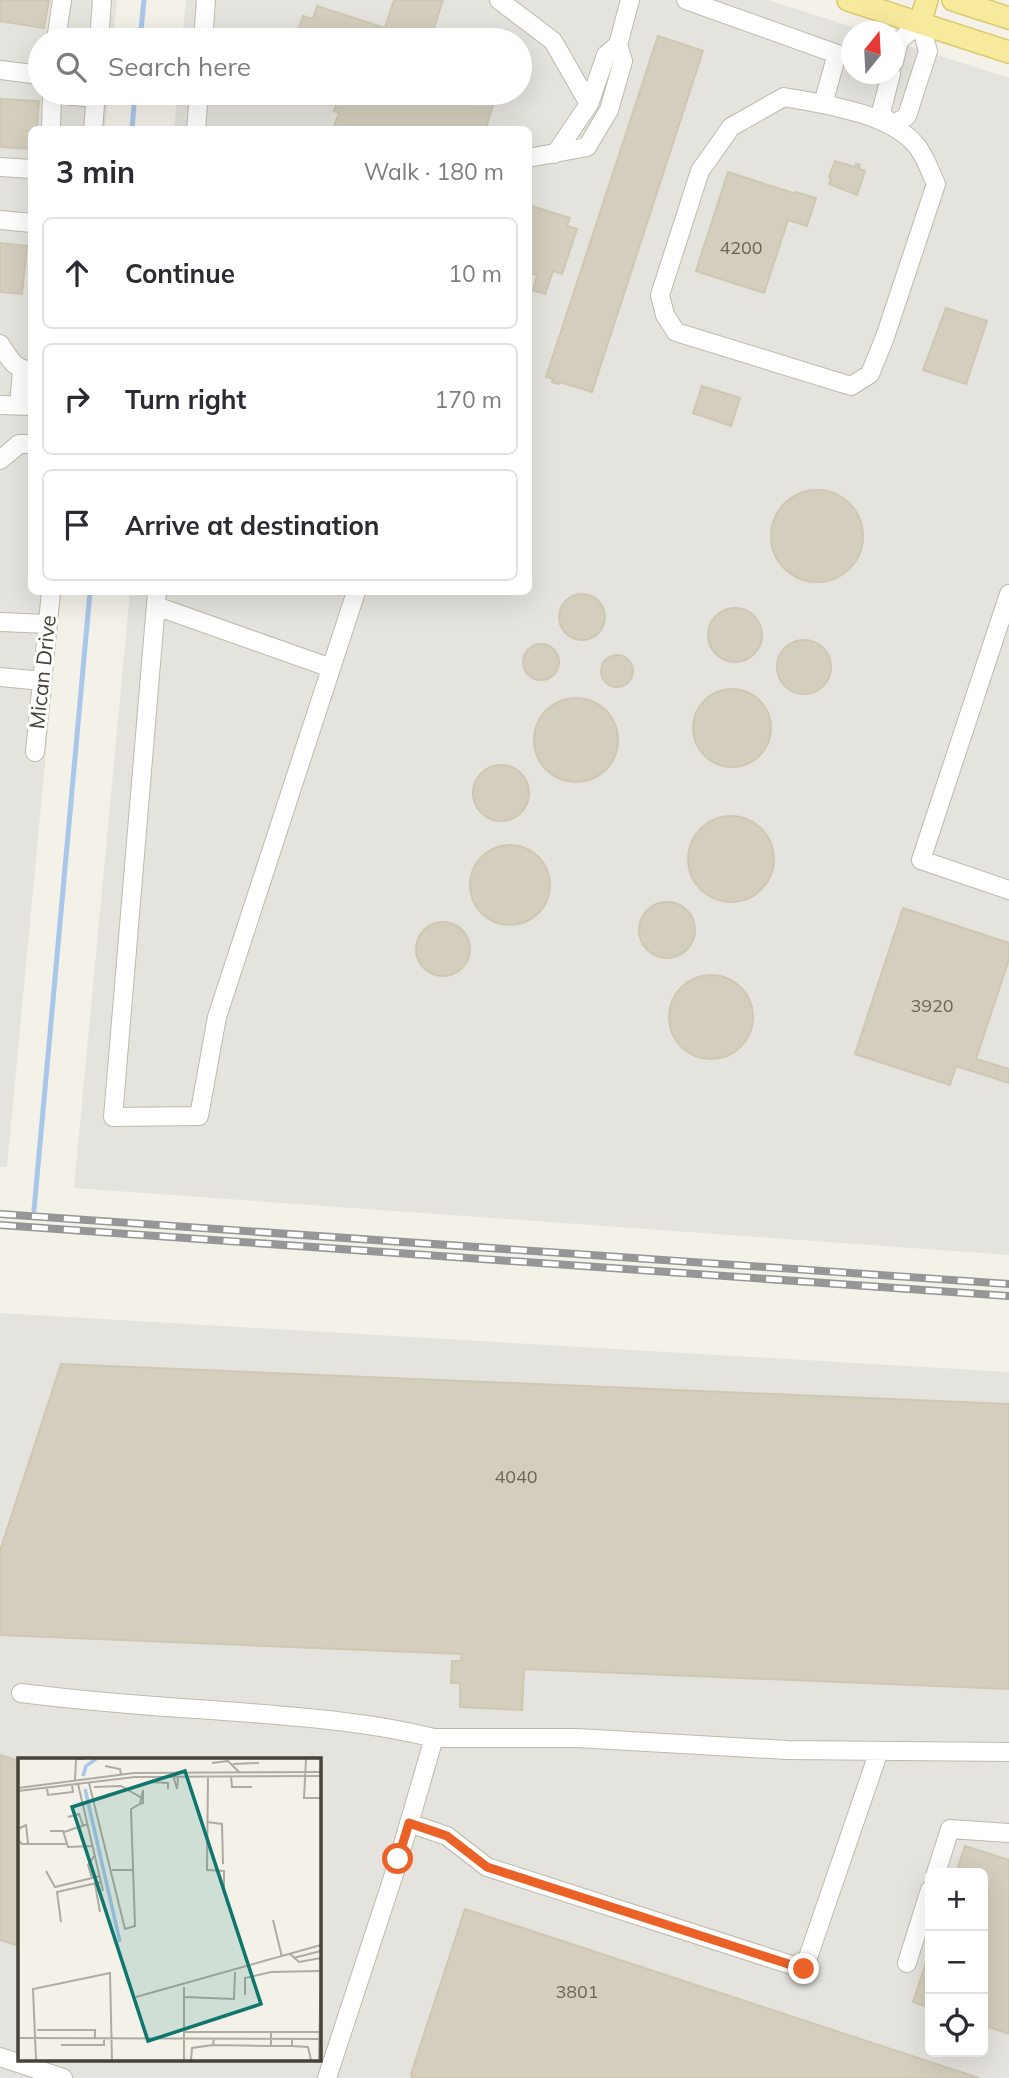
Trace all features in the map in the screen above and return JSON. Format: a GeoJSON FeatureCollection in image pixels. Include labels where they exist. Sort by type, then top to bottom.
{"type":"FeatureCollection","features":[{"type":"Feature","properties":{"kind":"main road"},"geometry":{"type":"LineString","coordinates":[[848,0],[1009,52]]}},
{"type":"Feature","properties":{"kind":"main road"},"geometry":{"type":"LineString","coordinates":[[920,23],[928,0]]}},
{"type":"Feature","properties":{"kind":"main road"},"geometry":{"type":"LineString","coordinates":[[953,0],[985,5],[1009,18]]}},
{"type":"Feature","properties":{"kind":"street"},"geometry":{"type":"LineString","coordinates":[[58,28],[62,0]]}},
{"type":"Feature","properties":{"kind":"street"},"geometry":{"type":"LineString","coordinates":[[100,28],[102,0]]}},
{"type":"Feature","properties":{"kind":"street"},"geometry":{"type":"LineString","coordinates":[[204,28],[206,0]]}},
{"type":"Feature","properties":{"kind":"street"},"geometry":{"type":"LineString","coordinates":[[499,0],[553,41],[589,104]]}},
{"type":"Feature","properties":{"kind":"street"},"geometry":{"type":"LineString","coordinates":[[555,154],[589,104],[606,55],[618,45],[630,0]]}},
{"type":"Feature","properties":{"kind":"street"},"geometry":{"type":"LineString","coordinates":[[686,0],[837,54],[823,104]]}},
{"type":"Feature","properties":{"kind":"street"},"geometry":{"type":"LineString","coordinates":[[891,126],[907,116],[928,51],[920,23],[904,37]]}},
{"type":"Feature","properties":{"kind":"street"},"geometry":{"type":"LineString","coordinates":[[532,157],[587,147],[609,110],[624,61],[618,45]]}},
{"type":"Feature","properties":{"kind":"street"},"geometry":{"type":"LineString","coordinates":[[0,70],[28,73]]}},
{"type":"Feature","properties":{"kind":"street"},"geometry":{"type":"LineString","coordinates":[[888,84],[881,112],[891,126]]}},
{"type":"Feature","properties":{"kind":"street"},"geometry":{"type":"LineString","coordinates":[[785,97],[823,104],[891,126],[917,145],[936,184],[870,374],[851,386],[676,332],[665,315],[660,295],[700,171],[732,128],[785,97]]}},
{"type":"Feature","properties":{"kind":"street"},"geometry":{"type":"LineString","coordinates":[[51,126],[52,105]]}},
{"type":"Feature","properties":{"kind":"street"},"geometry":{"type":"LineString","coordinates":[[93,126],[94,105]]}},
{"type":"Feature","properties":{"kind":"street"},"geometry":{"type":"LineString","coordinates":[[195,126],[198,105]]}},
{"type":"Feature","properties":{"kind":"street"},"geometry":{"type":"LineString","coordinates":[[0,167],[28,169]]}},
{"type":"Feature","properties":{"kind":"street"},"geometry":{"type":"LineString","coordinates":[[0,220],[28,223]]}},
{"type":"Feature","properties":{"kind":"street"},"geometry":{"type":"LineString","coordinates":[[0,344],[14,365],[27,370],[25,406],[0,405]]}},
{"type":"Feature","properties":{"kind":"street"},"geometry":{"type":"LineString","coordinates":[[0,460],[19,443],[28,444]]}},
{"type":"Feature","properties":{"kind":"street"},"geometry":{"type":"LineString","coordinates":[[1009,594],[921,860],[1009,890]]}},
{"type":"Feature","properties":{"kind":"street","name":"Mican Drive"},"geometry":{"type":"LineString","coordinates":[[35,752],[51,595]]}},
{"type":"Feature","properties":{"kind":"street"},"geometry":{"type":"LineString","coordinates":[[331,668],[156,599],[113,1117],[199,1116],[218,1017],[355,595]]}},
{"type":"Feature","properties":{"kind":"street"},"geometry":{"type":"LineString","coordinates":[[0,622],[48,624]]}},
{"type":"Feature","properties":{"kind":"street"},"geometry":{"type":"LineString","coordinates":[[0,677],[42,681]]}},
{"type":"Feature","properties":{"kind":"street"},"geometry":{"type":"LineString","coordinates":[[21,1693],[101,1703],[302,1717],[412,1732],[434,1738],[577,1738],[787,1750],[1009,1752]]}},
{"type":"Feature","properties":{"kind":"street"},"geometry":{"type":"LineString","coordinates":[[327,2078],[434,1738]]}},
{"type":"Feature","properties":{"kind":"street"},"geometry":{"type":"LineString","coordinates":[[409,1823],[447,1836],[487,1867],[804,1969],[879,1751]]}},
{"type":"Feature","properties":{"kind":"street"},"geometry":{"type":"LineString","coordinates":[[938,1868],[950,1829],[1009,1833]]}},
{"type":"Feature","properties":{"kind":"street"},"geometry":{"type":"LineString","coordinates":[[907,1963],[925,1906]]}},
{"type":"Feature","properties":{"kind":"street"},"geometry":{"type":"LineString","coordinates":[[0,2057],[63,2078]]}},
{"type":"Feature","properties":{"kind":"shaded area"},"geometry":{"type":"Polygon","coordinates":[[[0,0],[117,0],[114,28],[28,28],[28,105],[108,105],[105,126],[28,126],[28,595],[61,595],[7,1167],[0,1167],[0,0]]]}},
{"type":"Feature","properties":{"kind":"shaded area"},"geometry":{"type":"Polygon","coordinates":[[[186,0],[768,0],[841,23],[841,84],[904,84],[904,44],[1009,78],[1009,1255],[74,1188],[130,595],[532,595],[532,126],[174,126],[176,105],[532,105],[532,28],[183,28],[186,0]]]}},
{"type":"Feature","properties":{"kind":"shaded area"},"geometry":{"type":"Polygon","coordinates":[[[0,1313],[1009,1372],[1009,2078],[0,2078],[0,1313]]]}},
{"type":"Feature","properties":{"kind":"building"},"geometry":{"type":"Polygon","coordinates":[[[0,0],[49,0],[44,28],[0,21],[0,0]]]}},
{"type":"Feature","properties":{"kind":"building"},"geometry":{"type":"Polygon","coordinates":[[[394,0],[443,0],[434,28],[385,28],[394,0]]]}},
{"type":"Feature","properties":{"kind":"building"},"geometry":{"type":"Polygon","coordinates":[[[317,6],[385,28],[299,28],[303,16],[313,19],[317,6]]]}},
{"type":"Feature","properties":{"kind":"building"},"geometry":{"type":"Polygon","coordinates":[[[658,36],[703,51],[592,392],[552,382],[553,379],[546,377],[658,36]]]}},
{"type":"Feature","properties":{"kind":"building"},"geometry":{"type":"Polygon","coordinates":[[[0,99],[28,100],[28,105],[39,105],[37,126],[28,126],[28,149],[0,147],[0,99]]]}},
{"type":"Feature","properties":{"kind":"building"},"geometry":{"type":"Polygon","coordinates":[[[336,105],[493,105],[486,126],[334,126],[339,113],[334,111],[336,105]]]}},
{"type":"Feature","properties":{"kind":"building"},"geometry":{"type":"Polygon","coordinates":[[[835,161],[855,167],[856,164],[860,165],[859,169],[865,171],[857,195],[829,184],[835,161]]]}},
{"type":"Feature","properties":{"kind":"building"},"geometry":{"type":"Polygon","coordinates":[[[728,172],[816,198],[807,226],[788,220],[764,293],[696,271],[728,172]]]}},
{"type":"Feature","properties":{"kind":"building"},"geometry":{"type":"Polygon","coordinates":[[[532,206],[570,218],[567,226],[577,229],[562,274],[553,271],[545,294],[533,290],[537,275],[532,273],[532,206]]]}},
{"type":"Feature","properties":{"kind":"building"},"geometry":{"type":"Polygon","coordinates":[[[0,243],[27,246],[22,294],[0,292],[0,243]]]}},
{"type":"Feature","properties":{"kind":"building"},"geometry":{"type":"Polygon","coordinates":[[[946,308],[987,321],[966,384],[923,370],[946,308]]]}},
{"type":"Feature","properties":{"kind":"building"},"geometry":{"type":"Polygon","coordinates":[[[702,386],[740,398],[731,426],[693,413],[702,386]]]}},
{"type":"Feature","properties":{"kind":"building"},"geometry":{"type":"Polygon","coordinates":[[[817,490],[835,493],[850,503],[860,518],[863,536],[860,554],[850,569],[835,579],[817,582],[799,579],[784,569],[774,554],[771,536],[774,518],[784,503],[799,493],[817,490]]]}},
{"type":"Feature","properties":{"kind":"building"},"geometry":{"type":"Polygon","coordinates":[[[582,594],[599,600],[605,617],[599,634],[582,640],[565,634],[559,617],[565,600],[582,594]]]}},
{"type":"Feature","properties":{"kind":"building"},"geometry":{"type":"Polygon","coordinates":[[[735,608],[754,616],[762,635],[754,654],[735,662],[716,654],[708,635],[716,616],[735,608]]]}},
{"type":"Feature","properties":{"kind":"building"},"geometry":{"type":"Polygon","coordinates":[[[804,640],[823,648],[831,667],[823,686],[804,694],[785,686],[777,667],[785,648],[804,640]]]}},
{"type":"Feature","properties":{"kind":"building"},"geometry":{"type":"Polygon","coordinates":[[[541,644],[553,650],[559,662],[553,674],[541,680],[529,674],[523,662],[529,650],[541,644]]]}},
{"type":"Feature","properties":{"kind":"building"},"geometry":{"type":"Polygon","coordinates":[[[617,655],[628,660],[633,671],[628,682],[617,687],[606,682],[601,671],[606,660],[617,655]]]}},
{"type":"Feature","properties":{"kind":"building"},"geometry":{"type":"Polygon","coordinates":[[[732,689],[747,692],[760,700],[768,713],[771,728],[768,743],[760,756],[747,764],[732,767],[717,764],[704,756],[696,743],[693,728],[696,713],[704,700],[717,692],[732,689]]]}},
{"type":"Feature","properties":{"kind":"building"},"geometry":{"type":"Polygon","coordinates":[[[576,698],[592,701],[606,710],[615,724],[618,740],[615,756],[606,770],[592,779],[576,782],[560,779],[546,770],[537,756],[534,740],[537,724],[546,710],[560,701],[576,698]]]}},
{"type":"Feature","properties":{"kind":"building"},"geometry":{"type":"Polygon","coordinates":[[[501,765],[516,770],[524,778],[529,793],[524,808],[516,816],[501,821],[486,816],[478,808],[473,793],[478,778],[486,770],[501,765]]]}},
{"type":"Feature","properties":{"kind":"building"},"geometry":{"type":"Polygon","coordinates":[[[731,816],[755,823],[767,835],[774,859],[767,883],[755,895],[731,902],[707,895],[695,883],[688,859],[695,835],[707,823],[731,816]]]}},
{"type":"Feature","properties":{"kind":"building"},"geometry":{"type":"Polygon","coordinates":[[[502,845],[518,845],[539,856],[550,877],[550,893],[539,914],[518,925],[502,925],[488,919],[476,907],[470,893],[470,877],[476,863],[488,851],[502,845]]]}},
{"type":"Feature","properties":{"kind":"building"},"geometry":{"type":"Polygon","coordinates":[[[662,902],[672,902],[687,910],[693,919],[693,941],[687,950],[672,958],[662,958],[644,946],[639,935],[639,925],[651,907],[662,902]]]}},
{"type":"Feature","properties":{"kind":"building"},"geometry":{"type":"Polygon","coordinates":[[[903,908],[1009,943],[1009,959],[976,1059],[1009,1069],[1009,1083],[956,1066],[950,1085],[855,1054],[903,908]]]}},
{"type":"Feature","properties":{"kind":"building"},"geometry":{"type":"Polygon","coordinates":[[[443,922],[462,930],[470,949],[462,968],[443,976],[424,968],[416,949],[424,930],[443,922]]]}},
{"type":"Feature","properties":{"kind":"building"},"geometry":{"type":"Polygon","coordinates":[[[711,975],[727,978],[741,987],[750,1001],[753,1017],[750,1033],[741,1047],[727,1056],[711,1059],[695,1056],[681,1047],[672,1033],[669,1017],[672,1001],[681,987],[695,978],[711,975]]]}},
{"type":"Feature","properties":{"kind":"building"},"geometry":{"type":"Polygon","coordinates":[[[61,1364],[1009,1404],[1009,1689],[524,1669],[522,1710],[460,1707],[460,1683],[451,1683],[452,1661],[461,1661],[462,1654],[0,1635],[0,1551],[61,1364]]]}},
{"type":"Feature","properties":{"kind":"building"},"geometry":{"type":"Polygon","coordinates":[[[0,1755],[18,1761],[18,1946],[0,1940],[0,1755]]]}},
{"type":"Feature","properties":{"kind":"building"},"geometry":{"type":"Polygon","coordinates":[[[965,1846],[1009,1860],[1009,2034],[988,2027],[988,1868],[958,1868],[965,1846]]]}},
{"type":"Feature","properties":{"kind":"building"},"geometry":{"type":"Polygon","coordinates":[[[465,1909],[979,2078],[412,2078],[411,2074],[465,1909]]]}},
{"type":"Feature","properties":{"kind":"building"},"geometry":{"type":"Polygon","coordinates":[[[925,1965],[925,2006],[913,2002],[925,1965]]]}},
{"type":"Feature","properties":{"kind":"waterway"},"geometry":{"type":"LineString","coordinates":[[141,28],[144,0]]}},
{"type":"Feature","properties":{"kind":"waterway"},"geometry":{"type":"LineString","coordinates":[[132,126],[134,105]]}},
{"type":"Feature","properties":{"kind":"waterway"},"geometry":{"type":"LineString","coordinates":[[34,1210],[90,595]]}},
{"type":"Feature","properties":{"kind":"railway"},"geometry":{"type":"LineString","coordinates":[[0,1214],[1009,1284]]}},
{"type":"Feature","properties":{"kind":"railway"},"geometry":{"type":"LineString","coordinates":[[0,1225],[1009,1296]]}},
{"type":"Feature","properties":{"kind":"route"},"geometry":{"type":"LineString","coordinates":[[398,1859],[409,1823],[447,1836],[487,1867],[804,1969]]}}]}
